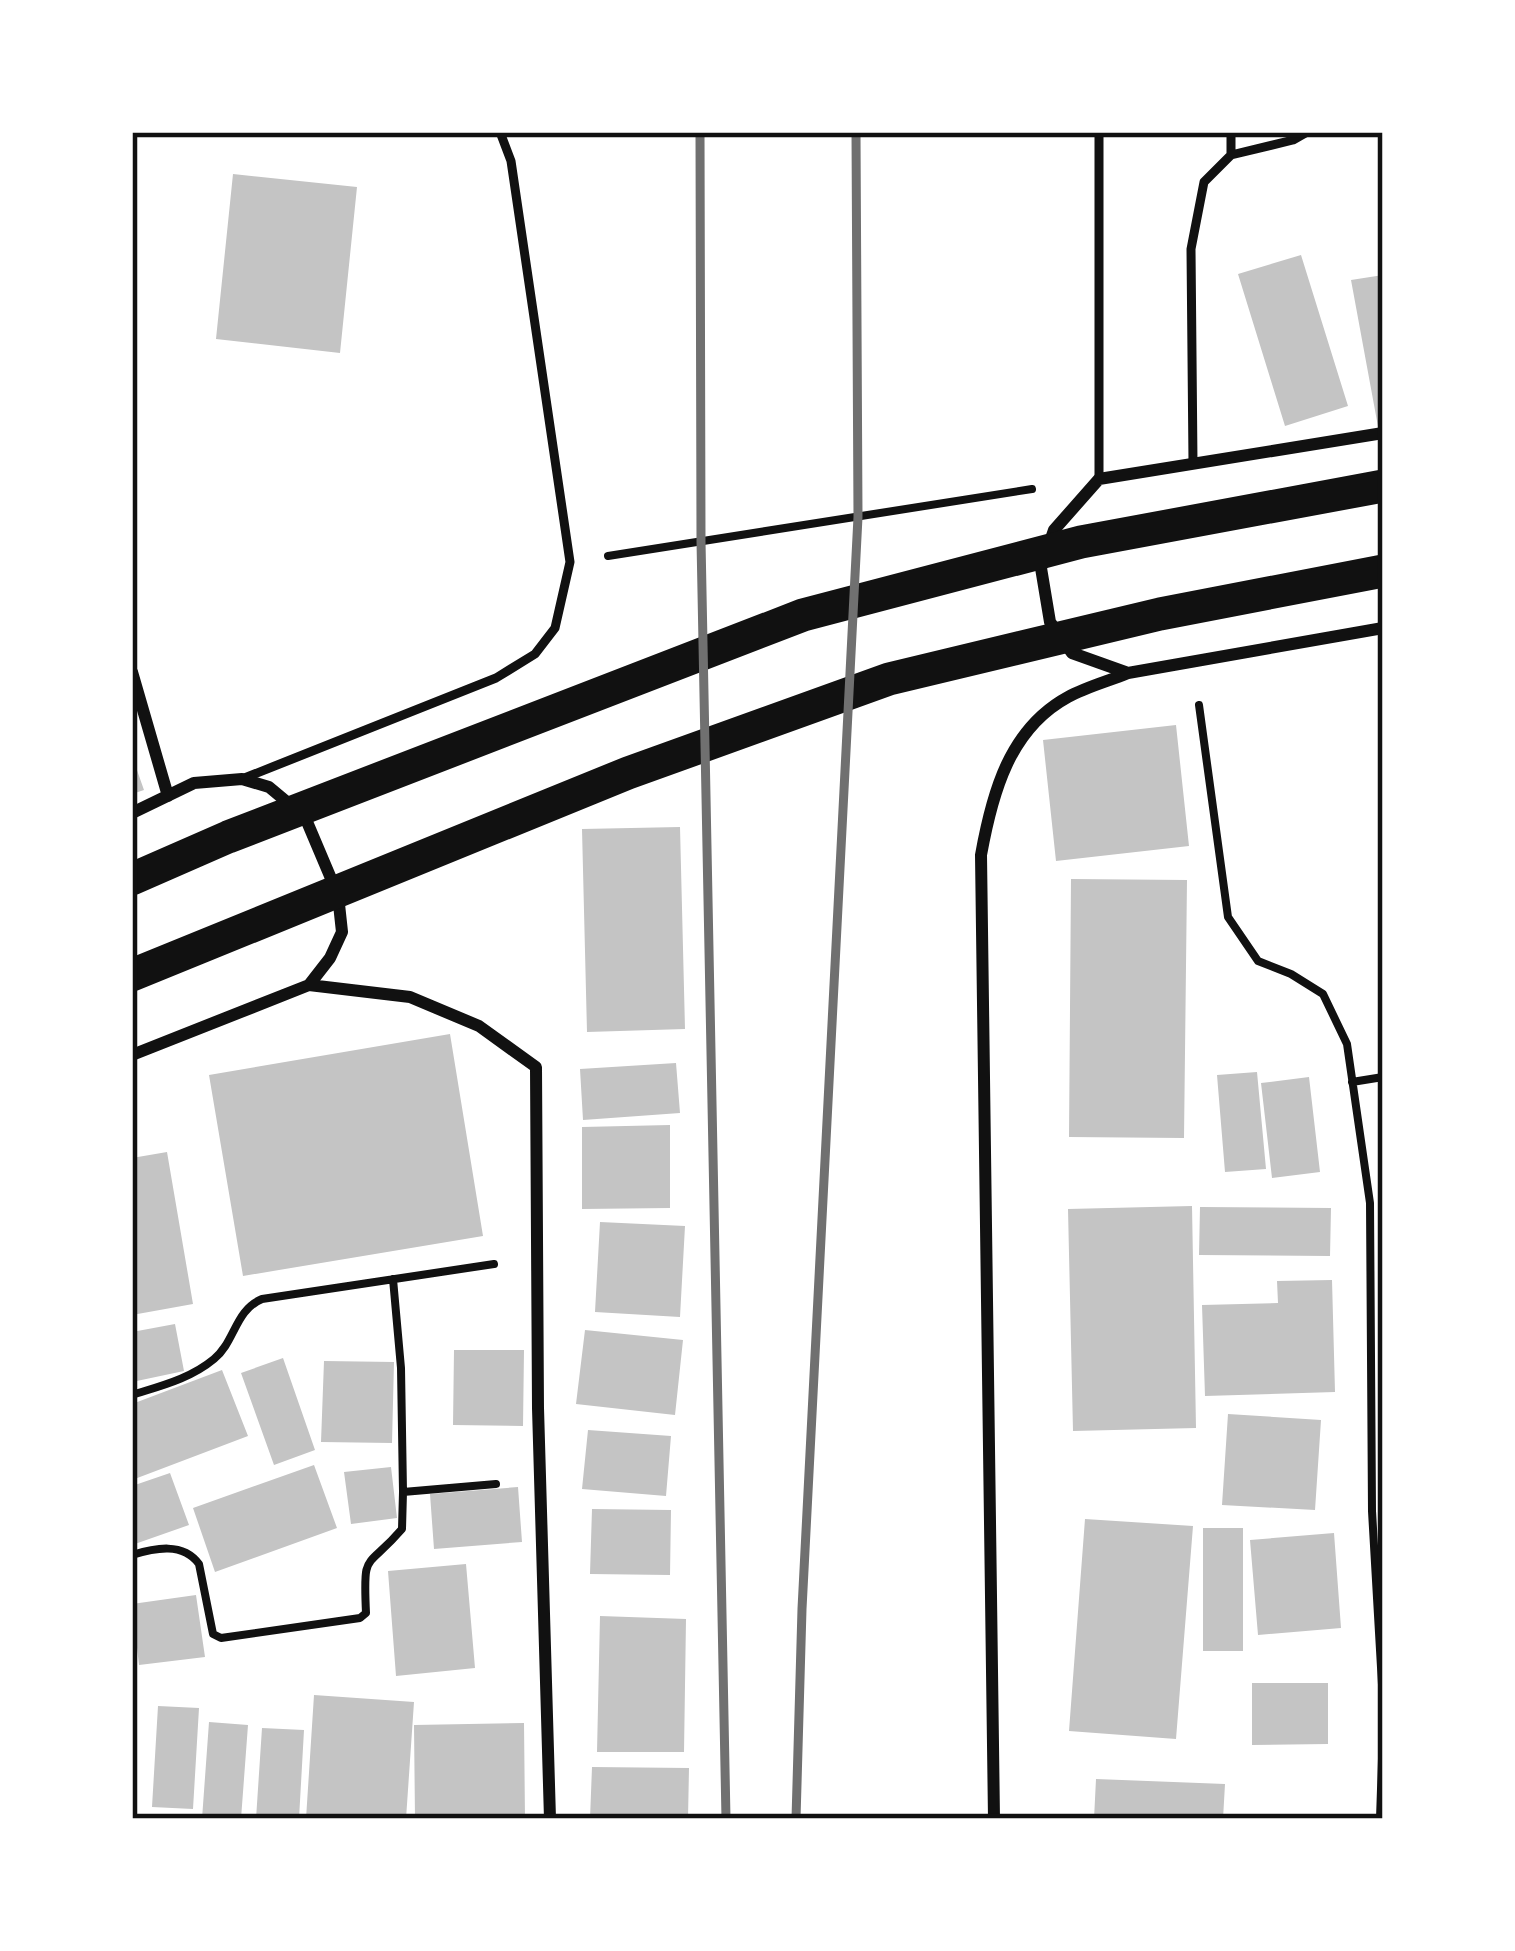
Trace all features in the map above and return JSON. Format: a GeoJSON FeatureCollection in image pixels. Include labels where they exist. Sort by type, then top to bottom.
{"type":"FeatureCollection","features":[{"type":"Feature","properties":{"kind":"highway"},"geometry":{"type":"LineString","coordinates":[[132,879],[803,615],[1081,542],[1383,485]]}},
{"type":"Feature","properties":{"kind":"highway"},"geometry":{"type":"LineString","coordinates":[[132,976],[628,773],[889,679],[1160,614],[1383,571]]}},
{"type":"Feature","properties":{"kind":"street"},"geometry":{"type":"LineString","coordinates":[[1128,673],[1072,653],[1050,622],[1041,568],[1054,530],[1099,479],[1383,433]]}},
{"type":"Feature","properties":{"kind":"street"},"geometry":{"type":"LineString","coordinates":[[994,1819],[981,855],[989,809],[1006,762],[1032,724],[1067,698],[1128,673],[1383,628]]}},
{"type":"Feature","properties":{"kind":"street"},"geometry":{"type":"LineString","coordinates":[[132,672],[168,796]]}},
{"type":"Feature","properties":{"kind":"street"},"geometry":{"type":"LineString","coordinates":[[132,813],[194,783],[242,779],[269,788],[305,817],[338,895],[342,932],[309,985]]}},
{"type":"Feature","properties":{"kind":"street"},"geometry":{"type":"LineString","coordinates":[[132,1054],[309,985],[410,997],[478,1026],[536,1067],[540,1480],[550,1819]]}},
{"type":"Feature","properties":{"kind":"lane"},"geometry":{"type":"LineString","coordinates":[[242,779],[496,678],[535,654],[555,628],[570,562],[512,161],[500,132]]}},
{"type":"Feature","properties":{"kind":"lane"},"geometry":{"type":"LineString","coordinates":[[1099,479],[1100,132]]}},
{"type":"Feature","properties":{"kind":"lane"},"geometry":{"type":"LineString","coordinates":[[1231,155],[1232,132]]}},
{"type":"Feature","properties":{"kind":"lane"},"geometry":{"type":"LineString","coordinates":[[1192,462],[1191,249],[1204,182],[1231,155],[1293,140],[1307,132]]}},
{"type":"Feature","properties":{"kind":"path"},"geometry":{"type":"LineString","coordinates":[[570,562],[1099,479]]}},
{"type":"Feature","properties":{"kind":"path"},"geometry":{"type":"LineString","coordinates":[[1193,662],[1228,917],[1258,961],[1323,994],[1347,1044],[1370,1203],[1383,1702]]}},
{"type":"Feature","properties":{"kind":"path"},"geometry":{"type":"LineString","coordinates":[[1352,1082],[1383,1077]]}},
{"type":"Feature","properties":{"kind":"path"},"geometry":{"type":"LineString","coordinates":[[132,1395],[192,1375],[217,1358],[248,1304],[262,1299],[537,1258]]}},
{"type":"Feature","properties":{"kind":"path"},"geometry":{"type":"LineString","coordinates":[[132,1555],[181,1548],[192,1555],[199,1564],[213,1634],[221,1638],[360,1618],[366,1612],[364,1571],[374,1553],[402,1529],[401,1368],[393,1279]]}},
{"type":"Feature","properties":{"kind":"path"},"geometry":{"type":"LineString","coordinates":[[403,1492],[540,1480]]}},
{"type":"Feature","properties":{"kind":"path"},"geometry":{"type":"LineString","coordinates":[[1380,1819],[1383,1729]]}},
{"type":"Feature","properties":{"kind":"building"},"geometry":{"type":"Polygon","coordinates":[[[233,174],[357,187],[340,353],[216,339],[233,174]]]}},
{"type":"Feature","properties":{"kind":"building"},"geometry":{"type":"Polygon","coordinates":[[[1301,255],[1348,406],[1285,426],[1238,274],[1301,255]]]}},
{"type":"Feature","properties":{"kind":"building"},"geometry":{"type":"Polygon","coordinates":[[[1383,275],[1383,432],[1379,432],[1351,280],[1383,275]]]}},
{"type":"Feature","properties":{"kind":"building"},"geometry":{"type":"Polygon","coordinates":[[[1176,725],[1189,846],[1056,861],[1043,740],[1176,725]]]}},
{"type":"Feature","properties":{"kind":"building"},"geometry":{"type":"Polygon","coordinates":[[[132,756],[144,790],[132,794],[132,756]]]}},
{"type":"Feature","properties":{"kind":"building"},"geometry":{"type":"Polygon","coordinates":[[[680,827],[685,1029],[587,1032],[582,829],[680,827]]]}},
{"type":"Feature","properties":{"kind":"building"},"geometry":{"type":"Polygon","coordinates":[[[1071,879],[1187,880],[1184,1138],[1069,1137],[1071,879]]]}},
{"type":"Feature","properties":{"kind":"building"},"geometry":{"type":"Polygon","coordinates":[[[450,1034],[483,1236],[243,1276],[209,1075],[450,1034]]]}},
{"type":"Feature","properties":{"kind":"building"},"geometry":{"type":"Polygon","coordinates":[[[676,1063],[680,1113],[583,1120],[580,1069],[676,1063]]]}},
{"type":"Feature","properties":{"kind":"building"},"geometry":{"type":"Polygon","coordinates":[[[1257,1072],[1266,1169],[1225,1172],[1217,1075],[1257,1072]]]}},
{"type":"Feature","properties":{"kind":"building"},"geometry":{"type":"Polygon","coordinates":[[[1309,1077],[1320,1172],[1272,1178],[1261,1083],[1309,1077]]]}},
{"type":"Feature","properties":{"kind":"building"},"geometry":{"type":"Polygon","coordinates":[[[670,1125],[670,1208],[582,1209],[582,1127],[670,1125]]]}},
{"type":"Feature","properties":{"kind":"building"},"geometry":{"type":"Polygon","coordinates":[[[167,1152],[193,1304],[132,1315],[132,1158],[167,1152]]]}},
{"type":"Feature","properties":{"kind":"building"},"geometry":{"type":"Polygon","coordinates":[[[1192,1206],[1196,1428],[1073,1431],[1068,1209],[1192,1206]]]}},
{"type":"Feature","properties":{"kind":"building"},"geometry":{"type":"Polygon","coordinates":[[[1200,1207],[1331,1208],[1330,1256],[1199,1255],[1200,1207]]]}},
{"type":"Feature","properties":{"kind":"building"},"geometry":{"type":"Polygon","coordinates":[[[600,1222],[685,1226],[680,1317],[595,1312],[600,1222]]]}},
{"type":"Feature","properties":{"kind":"building"},"geometry":{"type":"Polygon","coordinates":[[[1332,1280],[1335,1392],[1205,1396],[1202,1305],[1278,1303],[1277,1281],[1332,1280]]]}},
{"type":"Feature","properties":{"kind":"building"},"geometry":{"type":"Polygon","coordinates":[[[175,1324],[184,1371],[132,1382],[132,1332],[175,1324]]]}},
{"type":"Feature","properties":{"kind":"building"},"geometry":{"type":"Polygon","coordinates":[[[585,1330],[683,1340],[675,1415],[576,1404],[585,1330]]]}},
{"type":"Feature","properties":{"kind":"building"},"geometry":{"type":"Polygon","coordinates":[[[454,1350],[524,1350],[523,1426],[453,1425],[454,1350]]]}},
{"type":"Feature","properties":{"kind":"building"},"geometry":{"type":"Polygon","coordinates":[[[283,1358],[315,1450],[274,1465],[241,1373],[283,1358]]]}},
{"type":"Feature","properties":{"kind":"building"},"geometry":{"type":"Polygon","coordinates":[[[324,1361],[394,1362],[392,1443],[321,1442],[324,1361]]]}},
{"type":"Feature","properties":{"kind":"building"},"geometry":{"type":"Polygon","coordinates":[[[222,1370],[248,1436],[132,1480],[132,1404],[222,1370]]]}},
{"type":"Feature","properties":{"kind":"building"},"geometry":{"type":"Polygon","coordinates":[[[1228,1414],[1321,1420],[1315,1510],[1222,1505],[1228,1414]]]}},
{"type":"Feature","properties":{"kind":"building"},"geometry":{"type":"Polygon","coordinates":[[[588,1430],[671,1436],[666,1496],[582,1489],[588,1430]]]}},
{"type":"Feature","properties":{"kind":"building"},"geometry":{"type":"Polygon","coordinates":[[[314,1465],[337,1528],[215,1572],[193,1508],[314,1465]]]}},
{"type":"Feature","properties":{"kind":"building"},"geometry":{"type":"Polygon","coordinates":[[[391,1467],[397,1518],[351,1524],[344,1472],[391,1467]]]}},
{"type":"Feature","properties":{"kind":"building"},"geometry":{"type":"Polygon","coordinates":[[[170,1473],[189,1525],[132,1545],[132,1486],[170,1473]]]}},
{"type":"Feature","properties":{"kind":"building"},"geometry":{"type":"Polygon","coordinates":[[[518,1487],[522,1542],[434,1549],[430,1494],[518,1487]]]}},
{"type":"Feature","properties":{"kind":"building"},"geometry":{"type":"Polygon","coordinates":[[[592,1509],[671,1510],[670,1575],[590,1574],[592,1509]]]}},
{"type":"Feature","properties":{"kind":"building"},"geometry":{"type":"Polygon","coordinates":[[[1085,1519],[1193,1526],[1176,1739],[1069,1731],[1085,1519]]]}},
{"type":"Feature","properties":{"kind":"building"},"geometry":{"type":"Polygon","coordinates":[[[1203,1528],[1243,1528],[1243,1651],[1203,1651],[1203,1528]]]}},
{"type":"Feature","properties":{"kind":"building"},"geometry":{"type":"Polygon","coordinates":[[[1334,1533],[1341,1628],[1258,1635],[1250,1540],[1334,1533]]]}},
{"type":"Feature","properties":{"kind":"building"},"geometry":{"type":"Polygon","coordinates":[[[466,1564],[475,1668],[396,1676],[388,1571],[466,1564]]]}},
{"type":"Feature","properties":{"kind":"building"},"geometry":{"type":"Polygon","coordinates":[[[196,1595],[205,1657],[139,1665],[132,1604],[196,1595]]]}},
{"type":"Feature","properties":{"kind":"building"},"geometry":{"type":"Polygon","coordinates":[[[600,1616],[686,1619],[684,1752],[597,1752],[600,1616]]]}},
{"type":"Feature","properties":{"kind":"building"},"geometry":{"type":"Polygon","coordinates":[[[1252,1683],[1328,1683],[1328,1744],[1252,1745],[1252,1683]]]}},
{"type":"Feature","properties":{"kind":"building"},"geometry":{"type":"Polygon","coordinates":[[[314,1695],[414,1702],[406,1819],[306,1819],[314,1695]]]}},
{"type":"Feature","properties":{"kind":"building"},"geometry":{"type":"Polygon","coordinates":[[[158,1706],[199,1708],[193,1809],[152,1807],[158,1706]]]}},
{"type":"Feature","properties":{"kind":"building"},"geometry":{"type":"Polygon","coordinates":[[[209,1722],[248,1725],[241,1819],[202,1819],[209,1722]]]}},
{"type":"Feature","properties":{"kind":"building"},"geometry":{"type":"Polygon","coordinates":[[[524,1723],[525,1819],[415,1819],[414,1725],[524,1723]]]}},
{"type":"Feature","properties":{"kind":"building"},"geometry":{"type":"Polygon","coordinates":[[[262,1728],[304,1730],[299,1819],[256,1819],[262,1728]]]}},
{"type":"Feature","properties":{"kind":"building"},"geometry":{"type":"Polygon","coordinates":[[[592,1767],[689,1768],[688,1819],[590,1819],[592,1767]]]}},
{"type":"Feature","properties":{"kind":"building"},"geometry":{"type":"Polygon","coordinates":[[[1096,1779],[1225,1784],[1223,1819],[1094,1819],[1096,1779]]]}},
{"type":"Feature","properties":{"kind":"railway"},"geometry":{"type":"LineString","coordinates":[[700,132],[701,541],[726,1819]]}},
{"type":"Feature","properties":{"kind":"railway"},"geometry":{"type":"LineString","coordinates":[[796,1819],[802,1609],[858,517],[856,132]]}}]}
